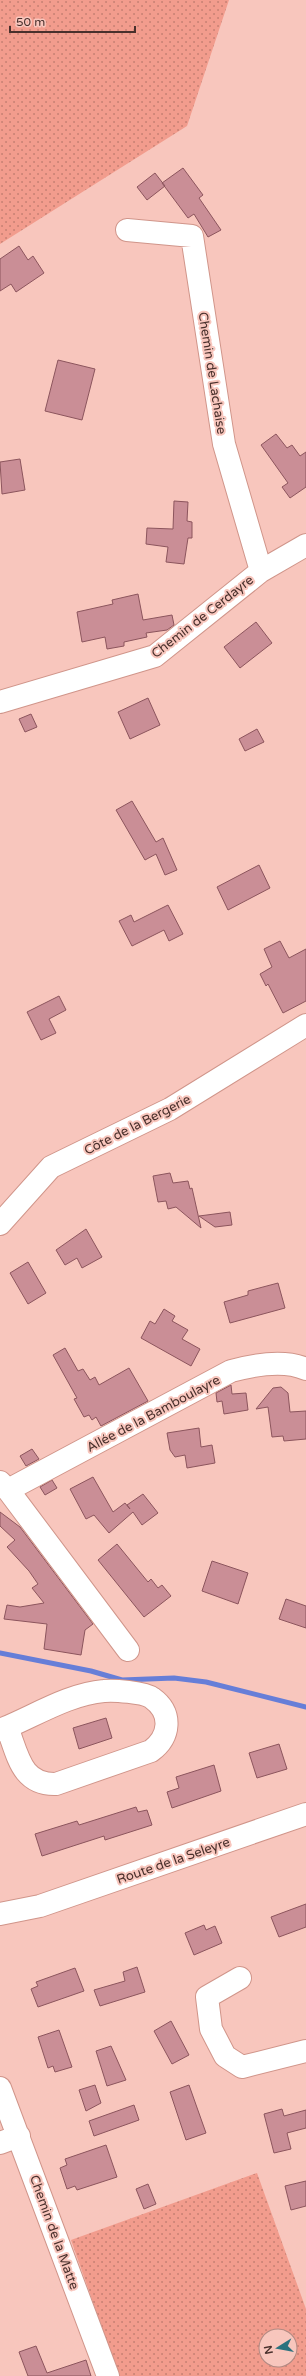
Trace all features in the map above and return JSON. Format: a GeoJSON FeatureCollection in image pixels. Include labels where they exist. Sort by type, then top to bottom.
{"type":"FeatureCollection","features":[{"type":"Feature","properties":{"kind":"street","name":"Chemin de Lachaise"},"geometry":{"type":"LineString","coordinates":[[127,230],[192,236],[224,444],[261,570]]}},
{"type":"Feature","properties":{"kind":"street","name":"Chemin de Cerdayre"},"geometry":{"type":"LineString","coordinates":[[0,702],[155,656],[261,570],[306,544]]}},
{"type":"Feature","properties":{"kind":"street","name":"Côte de la Bergerie"},"geometry":{"type":"LineString","coordinates":[[0,1224],[51,1167],[170,1109],[306,1025]]}},
{"type":"Feature","properties":{"kind":"street","name":"Allée de la Bamboulayre"},"geometry":{"type":"LineString","coordinates":[[128,1650],[4,1486],[231,1371],[250,1366],[289,1365],[306,1369]]}},
{"type":"Feature","properties":{"kind":"street"},"geometry":{"type":"LineString","coordinates":[[104,1691],[151,1697],[160,1706],[166,1718],[167,1732],[161,1744],[151,1751],[56,1784],[45,1784],[33,1780],[24,1770],[3,1728],[78,1697],[104,1691]]}},
{"type":"Feature","properties":{"kind":"street","name":"Route de la Seleyre"},"geometry":{"type":"LineString","coordinates":[[40,1906],[306,1814]]}},
{"type":"Feature","properties":{"kind":"street"},"geometry":{"type":"LineString","coordinates":[[0,1914],[40,1906]]}},
{"type":"Feature","properties":{"kind":"street"},"geometry":{"type":"LineString","coordinates":[[0,1927],[40,1906]]}},
{"type":"Feature","properties":{"kind":"street"},"geometry":{"type":"LineString","coordinates":[[240,1978],[207,1998],[211,2029],[225,2056],[242,2067],[306,2051]]}},
{"type":"Feature","properties":{"kind":"street","name":"Chemin de la Matte"},"geometry":{"type":"LineString","coordinates":[[0,2088],[10,2140],[108,2376]]}},
{"type":"Feature","properties":{"kind":"shaded area"},"geometry":{"type":"Polygon","coordinates":[[[0,0],[229,0],[187,126],[0,244],[0,0]]]}},
{"type":"Feature","properties":{"kind":"shaded area"},"geometry":{"type":"Polygon","coordinates":[[[257,2173],[306,2309],[306,2376],[119,2376],[71,2240],[257,2173]]]}},
{"type":"Feature","properties":{"kind":"building"},"geometry":{"type":"Polygon","coordinates":[[[183,168],[203,195],[199,198],[221,230],[208,237],[194,214],[188,218],[162,183],[183,168]]]}},
{"type":"Feature","properties":{"kind":"building"},"geometry":{"type":"Polygon","coordinates":[[[155,173],[165,186],[147,200],[137,187],[155,173]]]}},
{"type":"Feature","properties":{"kind":"building"},"geometry":{"type":"Polygon","coordinates":[[[19,246],[28,260],[33,256],[44,273],[16,292],[11,284],[0,291],[0,259],[19,246]]]}},
{"type":"Feature","properties":{"kind":"building"},"geometry":{"type":"Polygon","coordinates":[[[58,360],[95,369],[82,420],[45,411],[58,360]]]}},
{"type":"Feature","properties":{"kind":"building"},"geometry":{"type":"Polygon","coordinates":[[[276,434],[287,448],[292,445],[300,456],[306,452],[306,487],[290,498],[282,487],[288,483],[261,445],[276,434]]]}},
{"type":"Feature","properties":{"kind":"building"},"geometry":{"type":"Polygon","coordinates":[[[20,459],[25,490],[2,494],[0,462],[20,459]]]}},
{"type":"Feature","properties":{"kind":"building"},"geometry":{"type":"Polygon","coordinates":[[[174,501],[188,502],[187,521],[192,522],[192,538],[188,538],[184,564],[166,562],[168,547],[146,544],[147,528],[173,529],[174,501]]]}},
{"type":"Feature","properties":{"kind":"building"},"geometry":{"type":"Polygon","coordinates":[[[138,594],[143,620],[172,615],[174,625],[167,630],[146,633],[147,637],[124,642],[124,646],[107,649],[105,637],[82,642],[77,612],[113,604],[112,600],[138,594]]]}},
{"type":"Feature","properties":{"kind":"building"},"geometry":{"type":"Polygon","coordinates":[[[256,622],[272,643],[240,668],[224,647],[256,622]]]}},
{"type":"Feature","properties":{"kind":"building"},"geometry":{"type":"Polygon","coordinates":[[[148,698],[160,725],[130,739],[118,712],[148,698]]]}},
{"type":"Feature","properties":{"kind":"building"},"geometry":{"type":"Polygon","coordinates":[[[31,714],[37,727],[25,732],[19,719],[31,714]]]}},
{"type":"Feature","properties":{"kind":"building"},"geometry":{"type":"Polygon","coordinates":[[[257,729],[264,742],[245,751],[239,739],[257,729]]]}},
{"type":"Feature","properties":{"kind":"building"},"geometry":{"type":"Polygon","coordinates":[[[132,801],[156,842],[163,838],[177,870],[165,875],[156,854],[145,860],[116,810],[132,801]]]}},
{"type":"Feature","properties":{"kind":"building"},"geometry":{"type":"Polygon","coordinates":[[[259,865],[270,888],[228,910],[217,887],[259,865]]]}},
{"type":"Feature","properties":{"kind":"building"},"geometry":{"type":"Polygon","coordinates":[[[168,905],[183,934],[169,941],[164,930],[132,946],[119,921],[131,915],[134,922],[168,905]]]}},
{"type":"Feature","properties":{"kind":"building"},"geometry":{"type":"Polygon","coordinates":[[[280,941],[289,958],[306,949],[306,1001],[283,1013],[268,984],[266,986],[260,974],[272,967],[264,949],[280,941]]]}},
{"type":"Feature","properties":{"kind":"building"},"geometry":{"type":"Polygon","coordinates":[[[59,996],[66,1010],[49,1019],[56,1033],[41,1040],[27,1012],[59,996]]]}},
{"type":"Feature","properties":{"kind":"building"},"geometry":{"type":"Polygon","coordinates":[[[170,1173],[173,1183],[188,1181],[190,1189],[192,1188],[201,1228],[176,1207],[168,1209],[166,1201],[158,1202],[153,1176],[170,1173]]]}},
{"type":"Feature","properties":{"kind":"building"},"geometry":{"type":"Polygon","coordinates":[[[230,1212],[232,1225],[215,1227],[199,1216],[230,1212]]]}},
{"type":"Feature","properties":{"kind":"building"},"geometry":{"type":"Polygon","coordinates":[[[86,1229],[102,1257],[82,1268],[77,1258],[65,1265],[56,1250],[86,1229]]]}},
{"type":"Feature","properties":{"kind":"building"},"geometry":{"type":"Polygon","coordinates":[[[28,1262],[46,1293],[28,1304],[10,1273],[28,1262]]]}},
{"type":"Feature","properties":{"kind":"building"},"geometry":{"type":"Polygon","coordinates":[[[278,1283],[285,1308],[230,1323],[224,1302],[248,1295],[248,1291],[278,1283]]]}},
{"type":"Feature","properties":{"kind":"building"},"geometry":{"type":"Polygon","coordinates":[[[164,1309],[175,1316],[172,1321],[188,1330],[182,1339],[200,1349],[191,1366],[141,1338],[150,1321],[155,1324],[164,1309]]]}},
{"type":"Feature","properties":{"kind":"building"},"geometry":{"type":"Polygon","coordinates":[[[65,1348],[78,1371],[83,1369],[90,1380],[95,1377],[99,1385],[129,1368],[148,1401],[101,1426],[96,1417],[92,1420],[89,1415],[84,1417],[74,1399],[77,1398],[53,1355],[65,1348]]]}},
{"type":"Feature","properties":{"kind":"building"},"geometry":{"type":"Polygon","coordinates":[[[231,1385],[232,1394],[246,1393],[248,1410],[224,1414],[222,1401],[217,1402],[216,1393],[231,1385]]]}},
{"type":"Feature","properties":{"kind":"building"},"geometry":{"type":"Polygon","coordinates":[[[281,1387],[288,1393],[290,1412],[306,1411],[306,1439],[284,1441],[283,1436],[272,1437],[268,1407],[256,1409],[273,1388],[281,1387]]]}},
{"type":"Feature","properties":{"kind":"building"},"geometry":{"type":"Polygon","coordinates":[[[199,1428],[201,1447],[212,1445],[215,1463],[187,1468],[185,1455],[175,1457],[170,1450],[167,1433],[199,1428]]]}},
{"type":"Feature","properties":{"kind":"building"},"geometry":{"type":"Polygon","coordinates":[[[32,1449],[39,1459],[26,1466],[20,1456],[32,1449]]]}},
{"type":"Feature","properties":{"kind":"building"},"geometry":{"type":"Polygon","coordinates":[[[93,1477],[113,1512],[125,1503],[130,1509],[127,1505],[143,1494],[158,1513],[142,1525],[133,1512],[109,1533],[94,1515],[86,1519],[70,1489],[93,1477]]]}},
{"type":"Feature","properties":{"kind":"building"},"geometry":{"type":"Polygon","coordinates":[[[52,1480],[57,1488],[45,1495],[40,1487],[52,1480]]]}},
{"type":"Feature","properties":{"kind":"building"},"geometry":{"type":"Polygon","coordinates":[[[0,1512],[20,1527],[93,1624],[85,1630],[81,1655],[44,1649],[47,1624],[4,1619],[7,1605],[20,1607],[44,1603],[32,1588],[38,1584],[29,1571],[7,1547],[15,1540],[0,1526],[0,1512]]]}},
{"type":"Feature","properties":{"kind":"building"},"geometry":{"type":"Polygon","coordinates":[[[117,1544],[148,1582],[151,1579],[158,1588],[162,1585],[171,1596],[144,1617],[98,1560],[117,1544]]]}},
{"type":"Feature","properties":{"kind":"building"},"geometry":{"type":"Polygon","coordinates":[[[212,1561],[248,1573],[238,1604],[202,1591],[212,1561]]]}},
{"type":"Feature","properties":{"kind":"building"},"geometry":{"type":"Polygon","coordinates":[[[286,1599],[306,1606],[306,1628],[279,1619],[286,1599]]]}},
{"type":"Feature","properties":{"kind":"building"},"geometry":{"type":"Polygon","coordinates":[[[106,1718],[112,1738],[79,1749],[73,1728],[106,1718]]]}},
{"type":"Feature","properties":{"kind":"building"},"geometry":{"type":"Polygon","coordinates":[[[279,1744],[287,1769],[257,1778],[249,1753],[279,1744]]]}},
{"type":"Feature","properties":{"kind":"building"},"geometry":{"type":"Polygon","coordinates":[[[214,1765],[221,1791],[172,1808],[167,1792],[179,1788],[176,1777],[214,1765]]]}},
{"type":"Feature","properties":{"kind":"building"},"geometry":{"type":"Polygon","coordinates":[[[136,1807],[138,1812],[147,1810],[152,1825],[105,1840],[104,1836],[42,1856],[35,1834],[77,1821],[79,1825],[136,1807]]]}},
{"type":"Feature","properties":{"kind":"building"},"geometry":{"type":"Polygon","coordinates":[[[306,1904],[306,1927],[279,1937],[271,1917],[306,1904]]]}},
{"type":"Feature","properties":{"kind":"building"},"geometry":{"type":"Polygon","coordinates":[[[204,1925],[206,1930],[215,1926],[222,1943],[194,1955],[185,1933],[204,1925]]]}},
{"type":"Feature","properties":{"kind":"building"},"geometry":{"type":"Polygon","coordinates":[[[137,1967],[145,1992],[100,2006],[94,1990],[125,1981],[123,1972],[137,1967]]]}},
{"type":"Feature","properties":{"kind":"building"},"geometry":{"type":"Polygon","coordinates":[[[75,1968],[84,1991],[38,2007],[31,1989],[38,1986],[36,1982],[75,1968]]]}},
{"type":"Feature","properties":{"kind":"building"},"geometry":{"type":"Polygon","coordinates":[[[171,2021],[189,2055],[172,2064],[154,2031],[171,2021]]]}},
{"type":"Feature","properties":{"kind":"building"},"geometry":{"type":"Polygon","coordinates":[[[59,2030],[72,2067],[55,2072],[53,2066],[48,2068],[38,2037],[59,2030]]]}},
{"type":"Feature","properties":{"kind":"building"},"geometry":{"type":"Polygon","coordinates":[[[111,2046],[126,2080],[107,2086],[96,2051],[111,2046]]]}},
{"type":"Feature","properties":{"kind":"building"},"geometry":{"type":"Polygon","coordinates":[[[95,2085],[101,2103],[86,2111],[79,2090],[95,2085]]]}},
{"type":"Feature","properties":{"kind":"building"},"geometry":{"type":"Polygon","coordinates":[[[189,2085],[206,2133],[186,2140],[170,2092],[189,2085]]]}},
{"type":"Feature","properties":{"kind":"building"},"geometry":{"type":"Polygon","coordinates":[[[134,2105],[139,2120],[94,2136],[89,2121],[134,2105]]]}},
{"type":"Feature","properties":{"kind":"building"},"geometry":{"type":"Polygon","coordinates":[[[282,2109],[284,2116],[306,2110],[306,2128],[287,2133],[291,2149],[274,2153],[264,2114],[282,2109]]]}},
{"type":"Feature","properties":{"kind":"building"},"geometry":{"type":"Polygon","coordinates":[[[106,2145],[117,2177],[77,2190],[75,2186],[67,2189],[60,2168],[67,2165],[65,2159],[106,2145]]]}},
{"type":"Feature","properties":{"kind":"building"},"geometry":{"type":"Polygon","coordinates":[[[306,2181],[306,2206],[291,2210],[285,2186],[306,2181]]]}},
{"type":"Feature","properties":{"kind":"building"},"geometry":{"type":"Polygon","coordinates":[[[148,2184],[156,2204],[144,2209],[136,2189],[148,2184]]]}},
{"type":"Feature","properties":{"kind":"building"},"geometry":{"type":"Polygon","coordinates":[[[36,2346],[47,2373],[86,2360],[91,2376],[28,2376],[19,2352],[36,2346]]]}},
{"type":"Feature","properties":{"kind":"waterway"},"geometry":{"type":"LineString","coordinates":[[0,1653],[91,1671],[122,1680],[174,1678],[206,1682],[306,1707]]}}]}
